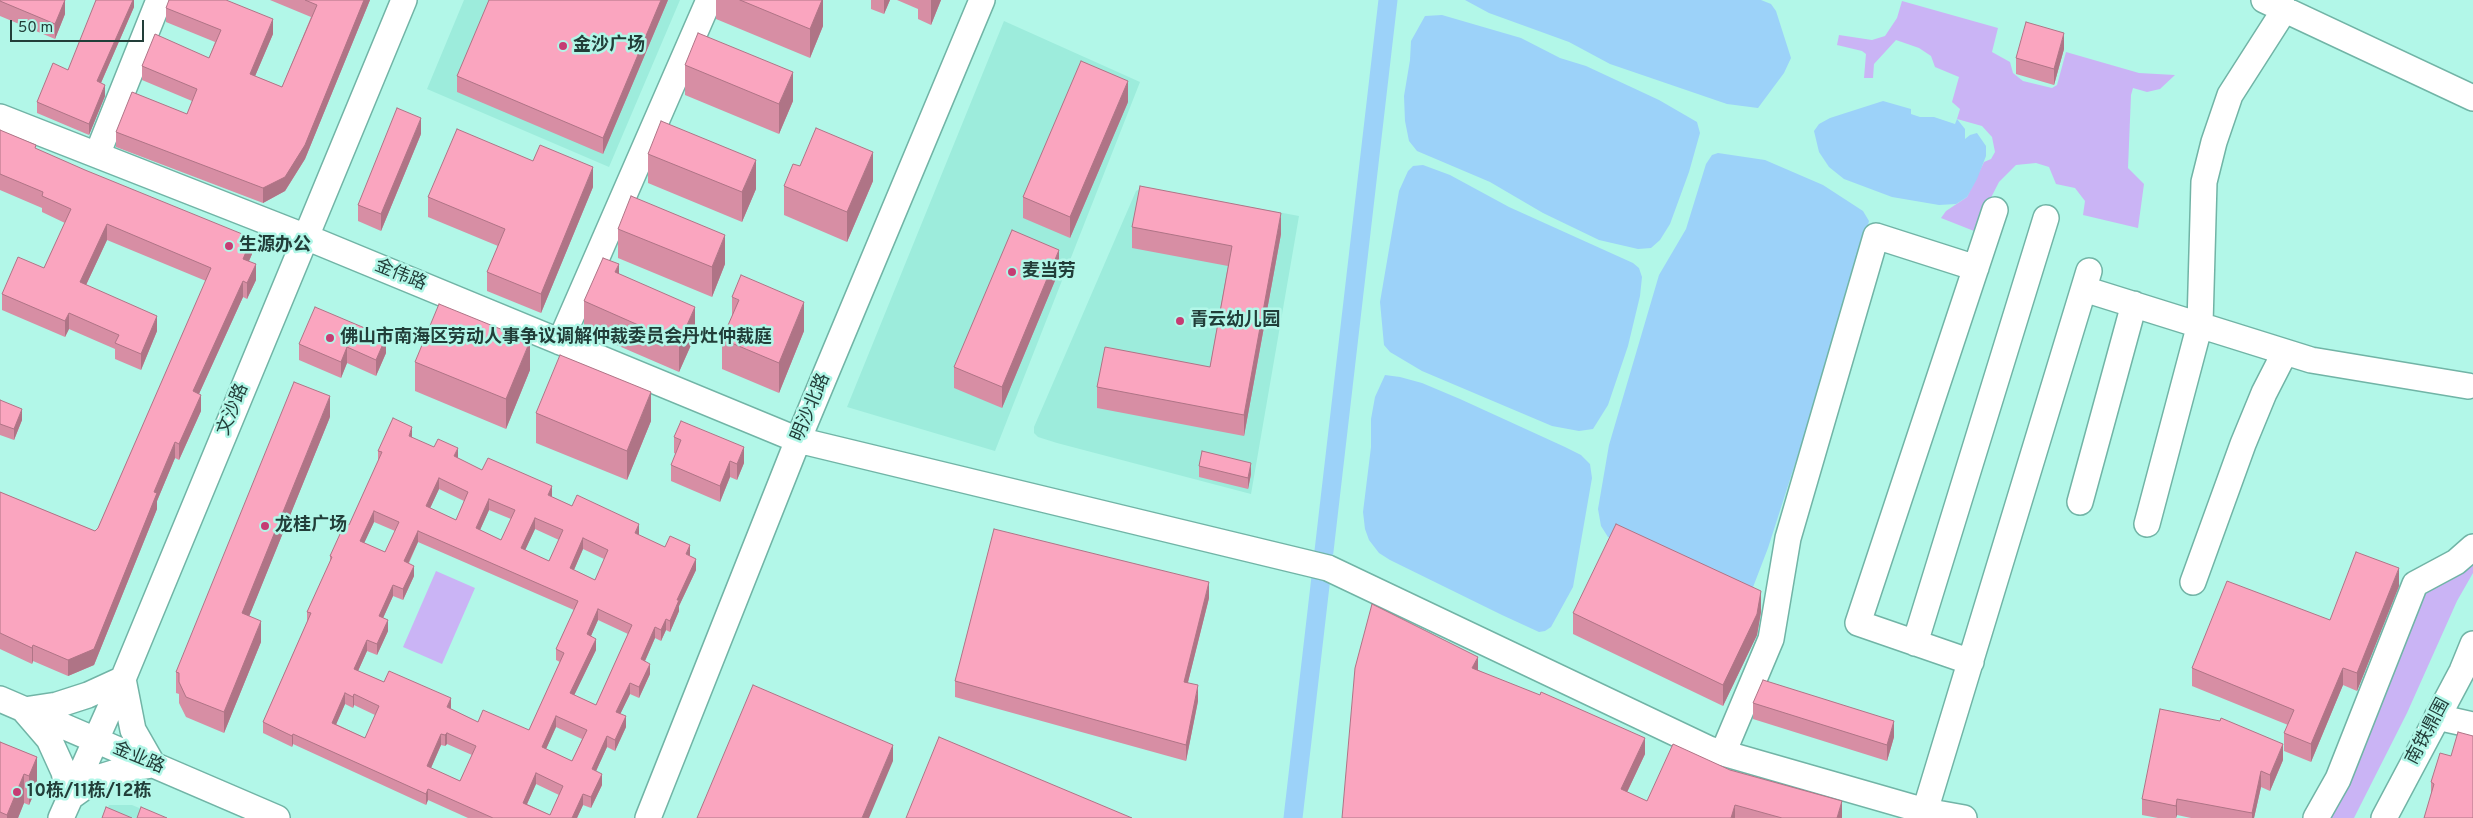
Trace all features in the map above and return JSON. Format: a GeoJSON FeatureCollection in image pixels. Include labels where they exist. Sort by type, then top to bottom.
{"type":"FeatureCollection","features":[{"type":"Feature","properties":{"kind":"street"},"geometry":{"type":"LineString","coordinates":[[97,155],[159,0]]}},
{"type":"Feature","properties":{"kind":"street"},"geometry":{"type":"LineString","coordinates":[[560,342],[709,0]]}},
{"type":"Feature","properties":{"kind":"street","name":"明沙北路"},"geometry":{"type":"LineString","coordinates":[[648,818],[798,440],[982,0]]}},
{"type":"Feature","properties":{"kind":"street","name":"文沙路"},"geometry":{"type":"LineString","coordinates":[[65,808],[123,679],[306,237],[398,2]]}},
{"type":"Feature","properties":{"kind":"street"},"geometry":{"type":"LineString","coordinates":[[2147,524],[2200,324],[2204,182],[2214,142],[2230,95],[2275,5],[2473,98]]}},
{"type":"Feature","properties":{"kind":"street","name":"金伟路"},"geometry":{"type":"LineString","coordinates":[[0,117],[306,237],[798,440],[1319,565],[1709,749],[1925,811],[1964,818]]}},
{"type":"Feature","properties":{"kind":"street"},"geometry":{"type":"LineString","coordinates":[[1971,662],[1858,623],[1995,210]]}},
{"type":"Feature","properties":{"kind":"street"},"geometry":{"type":"LineString","coordinates":[[1914,643],[2046,218]]}},
{"type":"Feature","properties":{"kind":"street"},"geometry":{"type":"LineString","coordinates":[[1723,753],[1771,639],[1788,538],[1876,236],[1976,268]]}},
{"type":"Feature","properties":{"kind":"street"},"geometry":{"type":"LineString","coordinates":[[1925,811],[2086,280],[2134,304],[2311,360],[2468,386]]}},
{"type":"Feature","properties":{"kind":"street"},"geometry":{"type":"LineString","coordinates":[[2080,502],[2134,304]]}},
{"type":"Feature","properties":{"kind":"street"},"geometry":{"type":"LineString","coordinates":[[2193,582],[2253,418],[2285,352]]}},
{"type":"Feature","properties":{"kind":"street"},"geometry":{"type":"LineString","coordinates":[[2316,818],[2338,779],[2414,584],[2456,562],[2473,548]]}},
{"type":"Feature","properties":{"kind":"street","name":"南铁鼎围"},"geometry":{"type":"LineString","coordinates":[[2384,818],[2473,644]]}},
{"type":"Feature","properties":{"kind":"street"},"geometry":{"type":"LineString","coordinates":[[24,710],[57,706],[88,695],[123,679],[133,730],[153,765],[126,769],[97,778],[65,808]]}},
{"type":"Feature","properties":{"kind":"street","name":"金业路"},"geometry":{"type":"LineString","coordinates":[[0,699],[276,818]]}},
{"type":"Feature","properties":{"kind":"street"},"geometry":{"type":"LineString","coordinates":[[24,710],[49,739],[64,772],[65,808]]}},
{"type":"Feature","properties":{"kind":"street"},"geometry":{"type":"LineString","coordinates":[[2437,717],[2473,725]]}},
{"type":"Feature","properties":{"kind":"shaded area","name":"金沙广场"},"geometry":{"type":"Polygon","coordinates":[[[464,0],[680,0],[609,167],[427,89],[464,0]]]}},
{"type":"Feature","properties":{"kind":"shaded area"},"geometry":{"type":"Polygon","coordinates":[[[1902,1],[1998,28],[1992,52],[2010,62],[2013,73],[2023,81],[2052,88],[2057,85],[2066,52],[2139,73],[2175,75],[2160,89],[2147,92],[2133,88],[2131,95],[2128,168],[2144,184],[2138,228],[2083,215],[2085,201],[2075,188],[2056,184],[2049,167],[2036,163],[2016,165],[1999,182],[1974,231],[1941,218],[1946,211],[1967,197],[1984,162],[1991,159],[1995,152],[1992,137],[1982,126],[1957,119],[1960,109],[1952,102],[1959,77],[1935,67],[1931,56],[1919,48],[1896,40],[1874,64],[1873,78],[1864,78],[1866,54],[1862,51],[1837,45],[1839,35],[1872,40],[1885,36],[1897,18],[1902,1]]]}},
{"type":"Feature","properties":{"kind":"shaded area"},"geometry":{"type":"Polygon","coordinates":[[[1004,21],[1140,82],[995,451],[847,407],[1004,21]]]}},
{"type":"Feature","properties":{"kind":"shaded area","name":"青云幼儿园"},"geometry":{"type":"Polygon","coordinates":[[[1143,187],[1299,216],[1251,494],[1057,443],[1038,437],[1034,433],[1034,427],[1136,191],[1143,187]]]}},
{"type":"Feature","properties":{"kind":"shaded area"},"geometry":{"type":"Polygon","coordinates":[[[2473,561],[2473,573],[2457,601],[2407,713],[2354,818],[2328,818],[2367,733],[2426,591],[2473,561]]]}},
{"type":"Feature","properties":{"kind":"shaded area"},"geometry":{"type":"Polygon","coordinates":[[[436,571],[475,588],[442,664],[403,647],[436,571]]]}},
{"type":"Feature","properties":{"kind":"shaded area"},"geometry":{"type":"Polygon","coordinates":[[[109,805],[132,805],[163,818],[104,818],[109,805]]]}},
{"type":"Feature","properties":{"kind":"water"},"geometry":{"type":"Polygon","coordinates":[[[1465,0],[1761,0],[1771,4],[1776,11],[1791,58],[1784,73],[1758,108],[1727,104],[1610,64],[1569,42],[1489,13],[1465,0]]]}},
{"type":"Feature","properties":{"kind":"water"},"geometry":{"type":"Polygon","coordinates":[[[1442,15],[1521,38],[1560,58],[1586,66],[1659,100],[1697,122],[1700,133],[1689,172],[1670,224],[1660,240],[1651,248],[1638,249],[1599,240],[1543,213],[1490,182],[1417,151],[1409,141],[1405,121],[1404,96],[1411,41],[1425,16],[1442,15]]]}},
{"type":"Feature","properties":{"kind":"water"},"geometry":{"type":"Polygon","coordinates":[[[1883,101],[1911,109],[1911,114],[1920,117],[1934,117],[1955,124],[1957,119],[1965,129],[1965,139],[1977,133],[1986,146],[1986,156],[1977,179],[1967,197],[1956,204],[1939,205],[1892,197],[1844,179],[1829,167],[1819,152],[1814,131],[1819,124],[1830,118],[1883,101]]]}},
{"type":"Feature","properties":{"kind":"water"},"geometry":{"type":"Polygon","coordinates":[[[1718,153],[1765,160],[1823,185],[1863,211],[1869,221],[1849,296],[1768,548],[1750,595],[1715,589],[1608,537],[1601,526],[1598,509],[1609,445],[1659,275],[1686,229],[1706,164],[1712,155],[1718,153]]]}},
{"type":"Feature","properties":{"kind":"water"},"geometry":{"type":"Polygon","coordinates":[[[1423,165],[1450,175],[1509,207],[1633,263],[1639,268],[1642,277],[1640,296],[1628,346],[1608,405],[1593,429],[1579,431],[1552,426],[1422,371],[1390,352],[1384,345],[1380,302],[1399,191],[1408,171],[1413,166],[1423,165]]]}},
{"type":"Feature","properties":{"kind":"water"},"geometry":{"type":"Polygon","coordinates":[[[1385,375],[1422,383],[1460,399],[1581,455],[1590,464],[1592,478],[1573,587],[1551,627],[1545,631],[1539,632],[1390,560],[1379,553],[1369,540],[1365,529],[1363,512],[1371,447],[1371,419],[1375,397],[1385,375]]]}},
{"type":"Feature","properties":{"kind":"building"},"geometry":{"type":"Polygon","coordinates":[[[0,0],[65,0],[55,24],[0,0]]]}},
{"type":"Feature","properties":{"kind":"building"},"geometry":{"type":"Polygon","coordinates":[[[96,0],[133,0],[97,81],[105,85],[89,124],[37,102],[53,63],[68,70],[96,0]]]}},
{"type":"Feature","properties":{"kind":"building"},"geometry":{"type":"Polygon","coordinates":[[[169,0],[226,0],[273,19],[250,74],[282,87],[317,5],[305,0],[364,0],[305,145],[285,177],[263,188],[116,132],[132,92],[187,114],[197,89],[142,66],[155,34],[209,58],[221,30],[166,8],[169,0]]]}},
{"type":"Feature","properties":{"kind":"building","name":"金沙广场"},"geometry":{"type":"Polygon","coordinates":[[[489,0],[661,0],[603,138],[457,76],[489,0]]]}},
{"type":"Feature","properties":{"kind":"building"},"geometry":{"type":"Polygon","coordinates":[[[740,0],[822,0],[810,29],[740,0]]]}},
{"type":"Feature","properties":{"kind":"building"},"geometry":{"type":"Polygon","coordinates":[[[2026,22],[2064,33],[2054,69],[2016,58],[2026,22]]]}},
{"type":"Feature","properties":{"kind":"building"},"geometry":{"type":"Polygon","coordinates":[[[698,33],[793,72],[779,104],[685,65],[698,33]]]}},
{"type":"Feature","properties":{"kind":"building"},"geometry":{"type":"Polygon","coordinates":[[[1081,61],[1128,81],[1070,217],[1023,197],[1081,61]]]}},
{"type":"Feature","properties":{"kind":"building"},"geometry":{"type":"Polygon","coordinates":[[[397,108],[421,118],[381,214],[358,205],[397,108]]]}},
{"type":"Feature","properties":{"kind":"building"},"geometry":{"type":"Polygon","coordinates":[[[661,121],[756,160],[742,192],[648,154],[661,121]]]}},
{"type":"Feature","properties":{"kind":"building"},"geometry":{"type":"Polygon","coordinates":[[[816,128],[873,152],[847,212],[784,186],[793,164],[800,166],[816,128]]]}},
{"type":"Feature","properties":{"kind":"building"},"geometry":{"type":"Polygon","coordinates":[[[457,129],[533,161],[540,145],[593,167],[541,294],[487,272],[505,229],[428,197],[457,129]]]}},
{"type":"Feature","properties":{"kind":"building"},"geometry":{"type":"Polygon","coordinates":[[[0,130],[36,145],[35,148],[85,170],[252,238],[243,259],[256,264],[247,283],[243,281],[193,391],[201,395],[179,444],[175,442],[154,492],[157,493],[94,649],[68,660],[33,645],[32,648],[0,633],[0,492],[95,531],[98,528],[211,268],[107,224],[80,282],[157,316],[141,354],[115,343],[119,335],[69,313],[65,321],[2,294],[18,257],[44,268],[71,209],[42,196],[43,192],[0,174],[0,130]]]}},
{"type":"Feature","properties":{"kind":"building"},"geometry":{"type":"Polygon","coordinates":[[[1140,186],[1281,213],[1244,415],[1097,387],[1105,347],[1210,367],[1232,246],[1132,227],[1140,186]]]}},
{"type":"Feature","properties":{"kind":"building"},"geometry":{"type":"Polygon","coordinates":[[[631,196],[725,235],[712,267],[618,229],[631,196]]]}},
{"type":"Feature","properties":{"kind":"building"},"geometry":{"type":"Polygon","coordinates":[[[1012,230],[1059,250],[1002,387],[954,367],[1012,230]]]}},
{"type":"Feature","properties":{"kind":"building"},"geometry":{"type":"Polygon","coordinates":[[[603,258],[619,264],[615,272],[695,307],[679,343],[584,301],[603,258]]]}},
{"type":"Feature","properties":{"kind":"building"},"geometry":{"type":"Polygon","coordinates":[[[741,275],[804,302],[779,363],[722,339],[739,300],[732,297],[741,275]]]}},
{"type":"Feature","properties":{"kind":"building"},"geometry":{"type":"Polygon","coordinates":[[[439,304],[530,341],[506,399],[415,362],[439,304]]]}},
{"type":"Feature","properties":{"kind":"building"},"geometry":{"type":"Polygon","coordinates":[[[315,307],[386,337],[376,360],[347,347],[341,362],[299,344],[315,307]]]}},
{"type":"Feature","properties":{"kind":"building"},"geometry":{"type":"Polygon","coordinates":[[[560,355],[651,392],[627,451],[536,413],[560,355]]]}},
{"type":"Feature","properties":{"kind":"building","name":"龙桂广场"},"geometry":{"type":"Polygon","coordinates":[[[294,382],[330,396],[242,613],[261,621],[224,712],[186,697],[179,682],[179,673],[176,672],[294,382]]]}},
{"type":"Feature","properties":{"kind":"building"},"geometry":{"type":"Polygon","coordinates":[[[0,400],[22,409],[14,429],[0,424],[0,400]]]}},
{"type":"Feature","properties":{"kind":"building"},"geometry":{"type":"Polygon","coordinates":[[[393,418],[412,427],[409,436],[434,447],[438,439],[458,448],[454,456],[482,470],[488,458],[552,486],[548,495],[572,506],[577,495],[639,524],[635,533],[665,547],[670,536],[690,545],[686,554],[696,559],[677,600],[679,600],[670,621],[666,619],[661,630],[655,627],[641,659],[650,664],[639,687],[630,683],[616,712],[626,716],[615,740],[607,736],[592,769],[602,774],[591,797],[583,794],[572,818],[493,818],[428,789],[426,794],[263,722],[311,613],[307,612],[332,557],[330,556],[345,523],[349,525],[382,452],[378,451],[393,418]],[[439,478],[426,506],[456,520],[468,492],[439,478]],[[489,499],[476,528],[501,540],[515,510],[489,499]],[[374,511],[360,541],[385,552],[399,522],[374,511]],[[535,518],[521,548],[549,561],[563,530],[535,518]],[[418,531],[404,561],[414,566],[403,589],[393,585],[379,616],[388,620],[377,644],[367,640],[354,669],[384,682],[389,671],[451,698],[447,707],[478,722],[483,710],[529,730],[564,653],[556,649],[578,601],[418,531]],[[583,538],[570,568],[595,580],[608,550],[583,538]],[[598,609],[587,634],[596,639],[570,693],[596,705],[632,625],[598,609]],[[345,693],[332,723],[365,738],[379,706],[354,694],[353,697],[345,693]],[[556,716],[542,747],[572,761],[587,730],[556,716]],[[447,733],[445,735],[441,734],[427,766],[460,781],[476,746],[447,733]],[[536,773],[523,803],[550,815],[563,786],[536,773]]]}},
{"type":"Feature","properties":{"kind":"building"},"geometry":{"type":"Polygon","coordinates":[[[681,421],[744,447],[737,464],[730,461],[720,486],[671,465],[681,440],[674,437],[681,421]]]}},
{"type":"Feature","properties":{"kind":"building"},"geometry":{"type":"Polygon","coordinates":[[[1202,451],[1251,463],[1248,478],[1199,466],[1202,451]]]}},
{"type":"Feature","properties":{"kind":"building"},"geometry":{"type":"Polygon","coordinates":[[[1616,524],[1761,591],[1757,614],[1723,685],[1573,613],[1616,524]]]}},
{"type":"Feature","properties":{"kind":"building"},"geometry":{"type":"Polygon","coordinates":[[[994,529],[1209,582],[1184,682],[1198,685],[1186,745],[955,681],[994,529]]]}},
{"type":"Feature","properties":{"kind":"building"},"geometry":{"type":"Polygon","coordinates":[[[2356,552],[2399,568],[2357,673],[2343,668],[2311,744],[2284,733],[2294,710],[2192,668],[2227,581],[2330,620],[2356,552]]]}},
{"type":"Feature","properties":{"kind":"building"},"geometry":{"type":"Polygon","coordinates":[[[1372,604],[1478,657],[1472,668],[1540,695],[1541,692],[1645,738],[1621,789],[1647,801],[1673,744],[1730,770],[1842,801],[1837,818],[1782,818],[1735,805],[1731,818],[1342,818],[1355,668],[1372,604]]]}},
{"type":"Feature","properties":{"kind":"building"},"geometry":{"type":"Polygon","coordinates":[[[1763,680],[1894,721],[1887,745],[1753,703],[1763,680]]]}},
{"type":"Feature","properties":{"kind":"building"},"geometry":{"type":"Polygon","coordinates":[[[753,685],[893,745],[862,818],[697,818],[753,685]]]}},
{"type":"Feature","properties":{"kind":"building"},"geometry":{"type":"Polygon","coordinates":[[[2160,709],[2220,721],[2221,718],[2283,744],[2270,775],[2261,771],[2252,813],[2177,799],[2176,806],[2142,799],[2160,709]]]}},
{"type":"Feature","properties":{"kind":"building"},"geometry":{"type":"Polygon","coordinates":[[[2458,732],[2473,736],[2473,818],[2424,818],[2434,784],[2431,782],[2440,753],[2451,756],[2458,732]]]}},
{"type":"Feature","properties":{"kind":"building"},"geometry":{"type":"Polygon","coordinates":[[[939,737],[1132,818],[906,818],[939,737]]]}},
{"type":"Feature","properties":{"kind":"building"},"geometry":{"type":"Polygon","coordinates":[[[0,742],[37,757],[29,776],[24,774],[7,815],[0,812],[0,742]]]}},
{"type":"Feature","properties":{"kind":"building"},"geometry":{"type":"Polygon","coordinates":[[[106,807],[132,818],[102,818],[106,807]]]}},
{"type":"Feature","properties":{"kind":"building"},"geometry":{"type":"Polygon","coordinates":[[[141,807],[167,818],[137,818],[141,807]]]}},
{"type":"Feature","properties":{"kind":"waterway"},"geometry":{"type":"LineString","coordinates":[[1293,818],[1388,0]]}},
{"type":"Feature","properties":{"kind":"place","name":"金沙广场"},"geometry":{"type":"Point","coordinates":[563,46]}},
{"type":"Feature","properties":{"kind":"place","name":"生源办公"},"geometry":{"type":"Point","coordinates":[229,246]}},
{"type":"Feature","properties":{"kind":"place","name":"麦当劳"},"geometry":{"type":"Point","coordinates":[1012,272]}},
{"type":"Feature","properties":{"kind":"place","name":"青云幼儿园"},"geometry":{"type":"Point","coordinates":[1180,321]}},
{"type":"Feature","properties":{"kind":"place","name":"佛山市南海区劳动人事争议调解仲裁委员会丹灶仲裁庭"},"geometry":{"type":"Point","coordinates":[330,338]}},
{"type":"Feature","properties":{"kind":"place","name":"龙桂广场"},"geometry":{"type":"Point","coordinates":[265,526]}},
{"type":"Feature","properties":{"kind":"place","name":"10栋/11栋/12栋"},"geometry":{"type":"Point","coordinates":[17,792]}}]}
